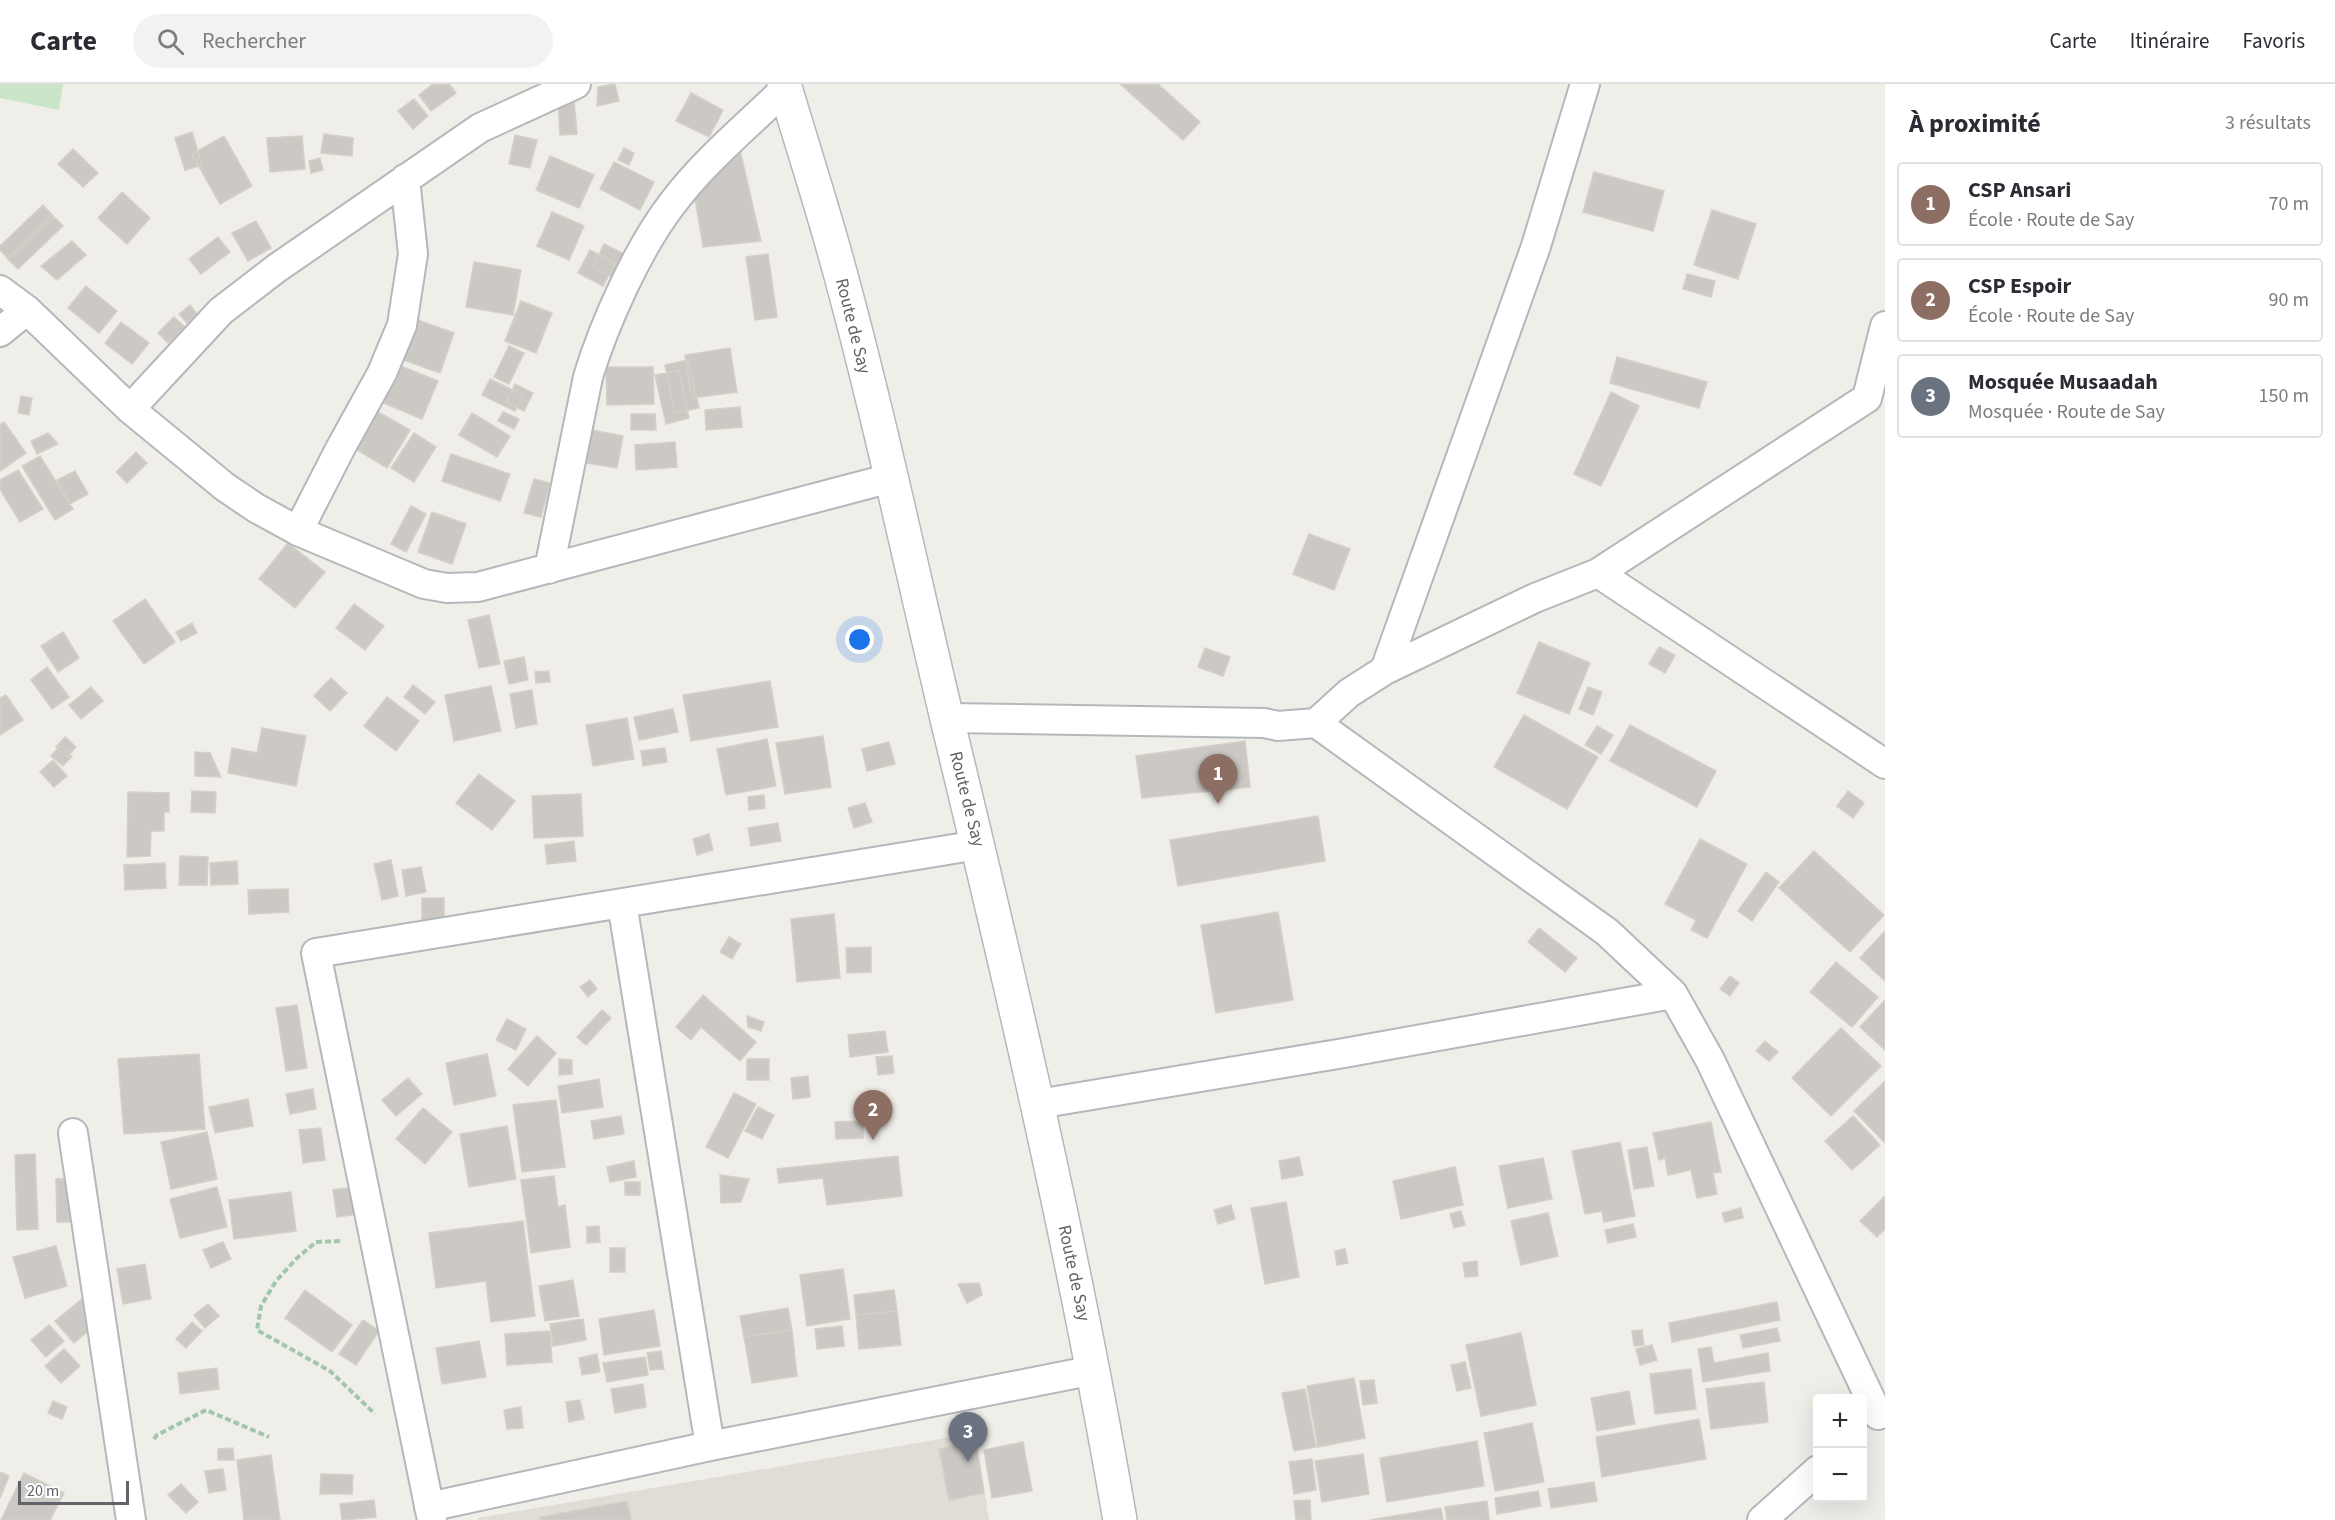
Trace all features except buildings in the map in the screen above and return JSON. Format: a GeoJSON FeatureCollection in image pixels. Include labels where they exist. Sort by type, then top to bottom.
{"type":"FeatureCollection","features":[{"type":"Feature","properties":{"kind":"main road","name":"Route de Say"},"geometry":{"type":"LineString","coordinates":[[784,87],[835,253],[978,845],[1038,1104],[1094,1370],[1120,1520]]}},
{"type":"Feature","properties":{"kind":"street"},"geometry":{"type":"LineString","coordinates":[[130,409],[221,312],[277,268],[480,128],[576,84]]}},
{"type":"Feature","properties":{"kind":"street"},"geometry":{"type":"LineString","coordinates":[[1385,670],[1536,246],[1585,84]]}},
{"type":"Feature","properties":{"kind":"street"},"geometry":{"type":"LineString","coordinates":[[549,569],[593,358],[641,253],[672,204],[692,180],[784,87]]}},
{"type":"Feature","properties":{"kind":"street"},"geometry":{"type":"LineString","coordinates":[[298,531],[382,373],[402,326],[413,255],[405,179]]}},
{"type":"Feature","properties":{"kind":"street"},"geometry":{"type":"LineString","coordinates":[[0,290],[27,310],[130,409],[225,487],[256,508],[298,531],[424,584],[447,588],[478,587],[891,478]]}},
{"type":"Feature","properties":{"kind":"street"},"geometry":{"type":"LineString","coordinates":[[0,332],[27,310]]}},
{"type":"Feature","properties":{"kind":"street"},"geometry":{"type":"LineString","coordinates":[[947,718],[1264,723],[1278,726],[1316,723],[1349,693],[1385,670],[1534,598],[1598,573],[1876,394],[1885,326]]}},
{"type":"Feature","properties":{"kind":"street"},"geometry":{"type":"LineString","coordinates":[[1598,573],[1885,764]]}},
{"type":"Feature","properties":{"kind":"street"},"geometry":{"type":"LineString","coordinates":[[1316,723],[1607,932],[1673,993],[1710,1060],[1875,1418]]}},
{"type":"Feature","properties":{"kind":"street"},"geometry":{"type":"LineString","coordinates":[[978,845],[316,952],[431,1514],[710,1446],[1094,1370]]}},
{"type":"Feature","properties":{"kind":"street"},"geometry":{"type":"LineString","coordinates":[[622,903],[710,1446]]}},
{"type":"Feature","properties":{"kind":"street"},"geometry":{"type":"LineString","coordinates":[[1038,1104],[1344,1053],[1673,993]]}},
{"type":"Feature","properties":{"kind":"street"},"geometry":{"type":"LineString","coordinates":[[73,1133],[131,1520]]}},
{"type":"Feature","properties":{"kind":"street"},"geometry":{"type":"LineString","coordinates":[[1762,1520],[1813,1474]]}},
{"type":"Feature","properties":{"kind":"path"},"geometry":{"type":"LineString","coordinates":[[374,1240],[316,1242],[297,1258],[276,1281],[261,1306],[257,1330],[330,1371],[379,1419]]}},
{"type":"Feature","properties":{"kind":"path"},"geometry":{"type":"LineString","coordinates":[[125,1489],[157,1435],[206,1410],[269,1437]]}},
{"type":"Feature","properties":{"kind":"shaded area"},"geometry":{"type":"Polygon","coordinates":[[[975,1433],[989,1520],[478,1520],[478,1518],[975,1433]]]}},
{"type":"Feature","properties":{"kind":"green space"},"geometry":{"type":"Polygon","coordinates":[[[0,84],[63,84],[59,110],[0,98],[0,84]]]}},
{"type":"Feature","properties":{"kind":"place","name":"CSP Ansari"},"geometry":{"type":"Point","coordinates":[1218,804]}},
{"type":"Feature","properties":{"kind":"place","name":"CSP Espoir"},"geometry":{"type":"Point","coordinates":[873,1140]}},
{"type":"Feature","properties":{"kind":"place","name":"Mosquée Musaadah"},"geometry":{"type":"Point","coordinates":[968,1462]}}]}
